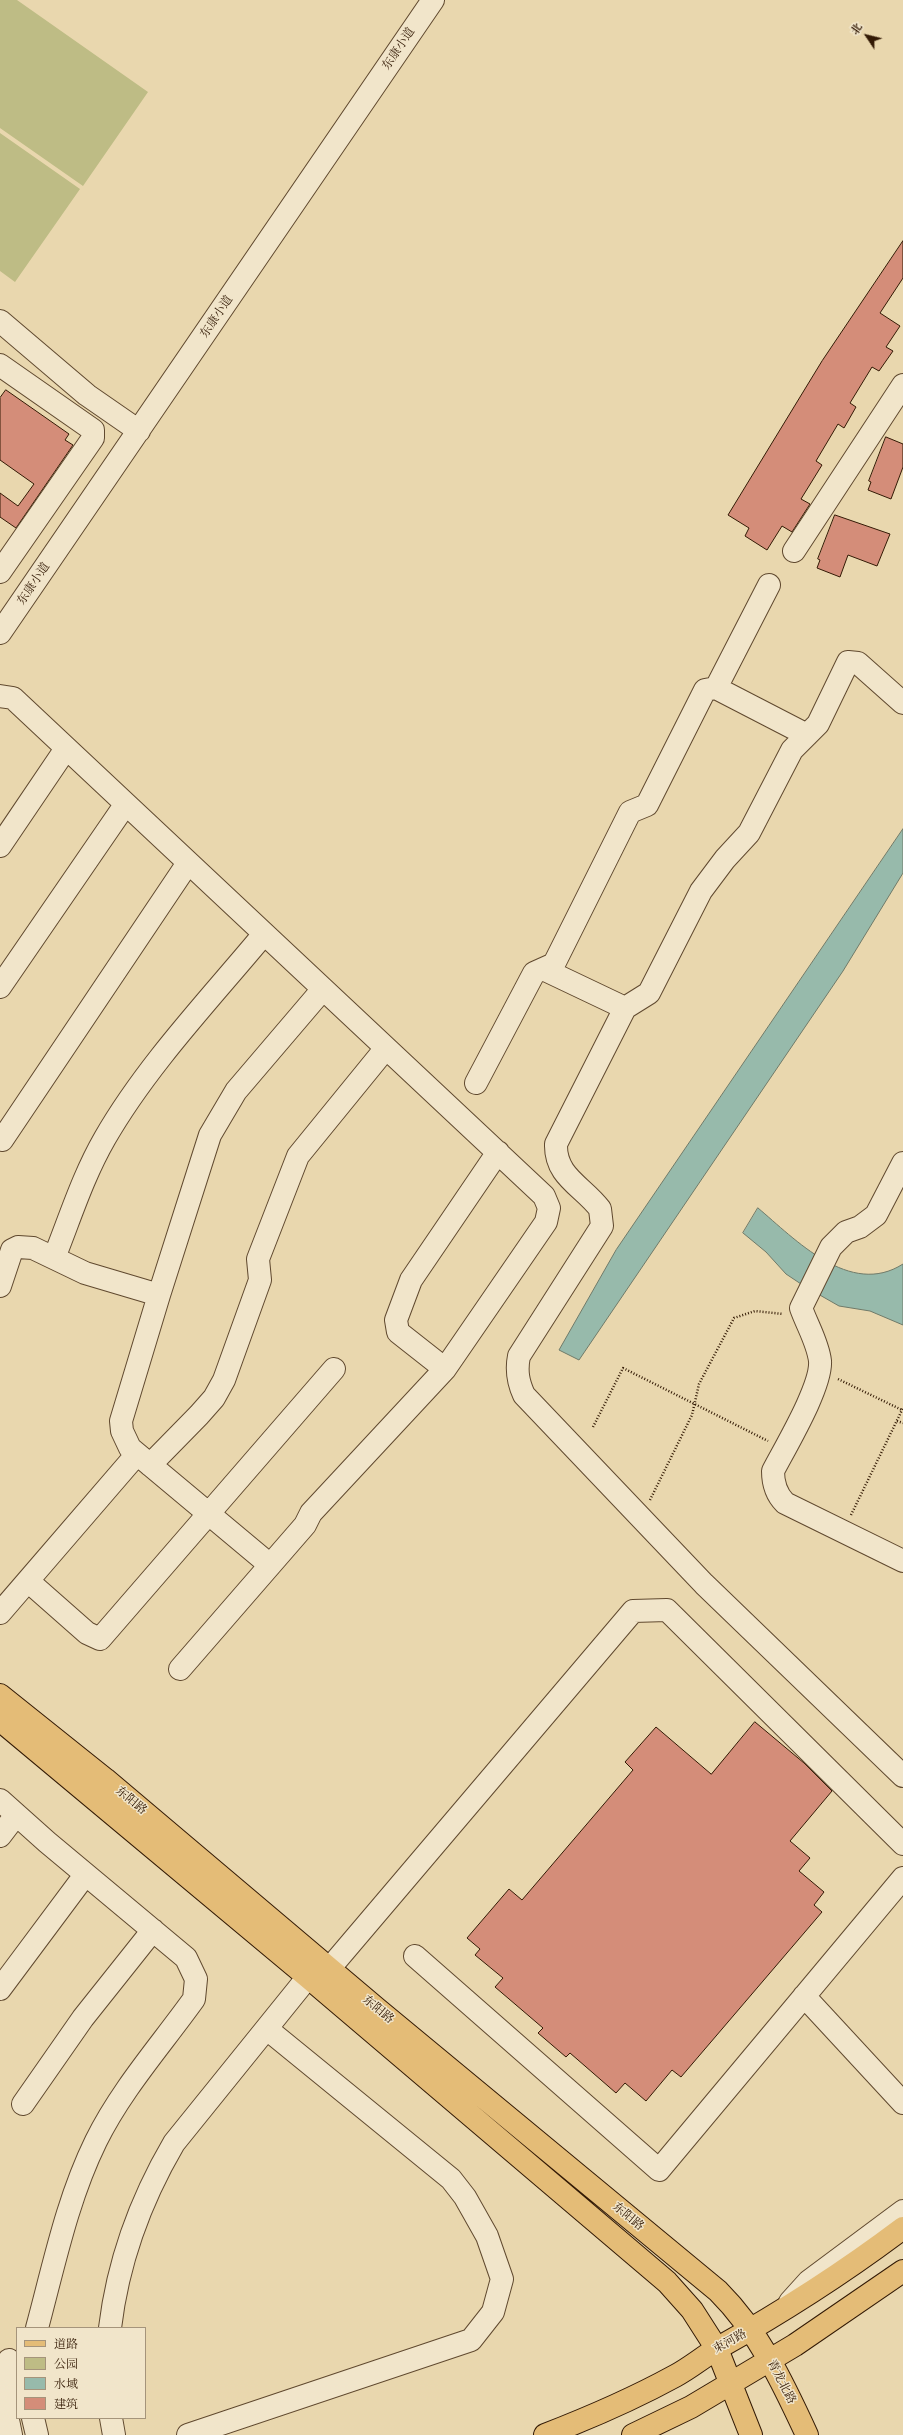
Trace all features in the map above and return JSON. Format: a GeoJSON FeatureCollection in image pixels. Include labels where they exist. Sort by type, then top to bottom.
{"type":"FeatureCollection","features":[{"type":"Feature","properties":{"kind":"main road","name":"东阳路"},"geometry":{"type":"LineString","coordinates":[[0,1695],[106,1779],[329,1969],[718,2291],[736,2309],[751,2331]]}},
{"type":"Feature","properties":{"kind":"main road","name":"东阳路"},"geometry":{"type":"LineString","coordinates":[[0,1720],[308,1977],[667,2282],[692,2310],[717,2349]]}},
{"type":"Feature","properties":{"kind":"main road","name":"束河路"},"geometry":{"type":"LineString","coordinates":[[545,2435],[623,2402],[675,2376],[717,2349],[777,2316],[826,2284],[903,2228]]}},
{"type":"Feature","properties":{"kind":"main road"},"geometry":{"type":"LineString","coordinates":[[633,2435],[691,2407],[730,2384],[845,2312],[903,2271]]}},
{"type":"Feature","properties":{"kind":"main road","name":"青龙北路"},"geometry":{"type":"LineString","coordinates":[[751,2331],[770,2359],[807,2435]]}},
{"type":"Feature","properties":{"kind":"main road"},"geometry":{"type":"LineString","coordinates":[[717,2349],[751,2435]]}},
{"type":"Feature","properties":{"kind":"street","name":"东康小道"},"geometry":{"type":"LineString","coordinates":[[0,633],[433,0]]}},
{"type":"Feature","properties":{"kind":"street"},"geometry":{"type":"LineString","coordinates":[[0,321],[87,395],[138,431]]}},
{"type":"Feature","properties":{"kind":"street"},"geometry":{"type":"LineString","coordinates":[[0,365],[93,430],[93,438],[0,572]]}},
{"type":"Feature","properties":{"kind":"street"},"geometry":{"type":"LineString","coordinates":[[794,551],[903,385]]}},
{"type":"Feature","properties":{"kind":"street"},"geometry":{"type":"LineString","coordinates":[[72,416],[87,395]]}},
{"type":"Feature","properties":{"kind":"street"},"geometry":{"type":"LineString","coordinates":[[716,688],[769,585]]}},
{"type":"Feature","properties":{"kind":"street"},"geometry":{"type":"LineString","coordinates":[[903,703],[858,663],[848,662],[818,724],[792,750],[749,833],[725,858],[701,891],[649,993],[625,1008],[556,1144],[557,1158],[562,1170],[600,1209],[602,1226],[519,1356],[517,1376],[524,1395],[704,1584],[903,1776]]}},
{"type":"Feature","properties":{"kind":"street"},"geometry":{"type":"LineString","coordinates":[[476,1083],[534,973],[554,964],[630,812],[647,805],[705,690],[716,688],[807,734]]}},
{"type":"Feature","properties":{"kind":"street"},"geometry":{"type":"LineString","coordinates":[[0,696],[12,698],[65,750],[498,1152],[544,1196],[548,1202],[549,1215],[546,1222],[445,1369],[311,1512],[305,1525],[180,1670]]}},
{"type":"Feature","properties":{"kind":"street"},"geometry":{"type":"LineString","coordinates":[[0,846],[65,750]]}},
{"type":"Feature","properties":{"kind":"street"},"geometry":{"type":"LineString","coordinates":[[0,987],[125,805]]}},
{"type":"Feature","properties":{"kind":"street"},"geometry":{"type":"LineString","coordinates":[[2,1140],[188,864]]}},
{"type":"Feature","properties":{"kind":"street"},"geometry":{"type":"LineString","coordinates":[[54,1258],[90,1166],[105,1137],[146,1077],[264,934]]}},
{"type":"Feature","properties":{"kind":"street"},"geometry":{"type":"LineString","coordinates":[[543,969],[625,1008]]}},
{"type":"Feature","properties":{"kind":"street"},"geometry":{"type":"LineString","coordinates":[[270,1565],[144,1460],[126,1440],[121,1421],[158,1295],[210,1134],[236,1091],[323,989]]}},
{"type":"Feature","properties":{"kind":"street"},"geometry":{"type":"LineString","coordinates":[[0,1613],[28,1581],[144,1460],[199,1416],[214,1398],[224,1380],[260,1280],[258,1259],[298,1156],[386,1048]]}},
{"type":"Feature","properties":{"kind":"street"},"geometry":{"type":"LineString","coordinates":[[445,1369],[398,1332],[396,1320],[411,1280],[498,1152]]}},
{"type":"Feature","properties":{"kind":"street"},"geometry":{"type":"LineString","coordinates":[[903,1163],[876,1215],[860,1227],[846,1232],[831,1247],[804,1316],[818,1351],[820,1370],[815,1387],[774,1471],[774,1486],[781,1499],[786,1504],[903,1561]]}},
{"type":"Feature","properties":{"kind":"street"},"geometry":{"type":"LineString","coordinates":[[0,1286],[12,1250],[18,1247],[33,1248],[85,1273],[158,1295]]}},
{"type":"Feature","properties":{"kind":"street"},"geometry":{"type":"LineString","coordinates":[[28,1581],[87,1633],[100,1639],[334,1369]]}},
{"type":"Feature","properties":{"kind":"street"},"geometry":{"type":"LineString","coordinates":[[329,1969],[632,1611],[667,1610],[903,1844]]}},
{"type":"Feature","properties":{"kind":"street"},"geometry":{"type":"LineString","coordinates":[[0,1800],[191,1964],[196,1979],[194,1999],[123,2096],[97,2139],[69,2208],[37,2327]]}},
{"type":"Feature","properties":{"kind":"street"},"geometry":{"type":"LineString","coordinates":[[0,1836],[16,1815]]}},
{"type":"Feature","properties":{"kind":"street"},"geometry":{"type":"LineString","coordinates":[[0,1989],[86,1874]]}},
{"type":"Feature","properties":{"kind":"street"},"geometry":{"type":"LineString","coordinates":[[415,1956],[659,2170],[903,1878]]}},
{"type":"Feature","properties":{"kind":"street"},"geometry":{"type":"LineString","coordinates":[[23,2104],[82,2018],[153,1930]]}},
{"type":"Feature","properties":{"kind":"street"},"geometry":{"type":"LineString","coordinates":[[110,2327],[120,2269],[130,2236],[157,2173],[174,2143],[308,1977]]}},
{"type":"Feature","properties":{"kind":"street"},"geometry":{"type":"LineString","coordinates":[[804,1996],[903,2103]]}},
{"type":"Feature","properties":{"kind":"street"},"geometry":{"type":"LineString","coordinates":[[188,2435],[471,2340],[480,2332],[493,2312],[500,2290],[502,2279],[487,2236],[476,2216],[451,2179],[267,2029]]}},
{"type":"Feature","properties":{"kind":"street"},"geometry":{"type":"LineString","coordinates":[[777,2316],[809,2281],[903,2211]]}},
{"type":"Feature","properties":{"kind":"street"},"geometry":{"type":"LineString","coordinates":[[10,2435],[6,2410],[11,2361]]}},
{"type":"Feature","properties":{"kind":"street"},"geometry":{"type":"LineString","coordinates":[[33,2419],[37,2435]]}},
{"type":"Feature","properties":{"kind":"street"},"geometry":{"type":"LineString","coordinates":[[111,2419],[114,2435]]}},
{"type":"Feature","properties":{"kind":"path"},"geometry":{"type":"LineString","coordinates":[[648,1504],[692,1415],[699,1384],[734,1318],[765,1310],[804,1316]]}},
{"type":"Feature","properties":{"kind":"path"},"geometry":{"type":"LineString","coordinates":[[593,1427],[623,1368],[784,1449]]}},
{"type":"Feature","properties":{"kind":"path"},"geometry":{"type":"LineString","coordinates":[[820,1370],[903,1409],[843,1532]]}},
{"type":"Feature","properties":{"kind":"path"},"geometry":{"type":"LineString","coordinates":[[897,1421],[903,1424]]}},
{"type":"Feature","properties":{"kind":"green space"},"geometry":{"type":"Polygon","coordinates":[[[0,0],[17,0],[148,92],[83,186],[0,128],[0,0]]]}},
{"type":"Feature","properties":{"kind":"green space"},"geometry":{"type":"Polygon","coordinates":[[[0,133],[80,189],[15,282],[0,271],[0,133]]]}},
{"type":"Feature","properties":{"kind":"water"},"geometry":{"type":"Polygon","coordinates":[[[903,829],[903,873],[843,971],[579,1360],[559,1350],[616,1250],[903,829]]]}},
{"type":"Feature","properties":{"kind":"water"},"geometry":{"type":"Polygon","coordinates":[[[758,1208],[806,1248],[824,1260],[844,1269],[863,1274],[883,1273],[903,1264],[903,1325],[870,1311],[839,1306],[786,1274],[766,1252],[743,1233],[758,1208]]]}},
{"type":"Feature","properties":{"kind":"building"},"geometry":{"type":"Polygon","coordinates":[[[903,241],[903,278],[880,313],[900,326],[886,347],[893,351],[879,371],[872,367],[850,403],[856,407],[844,428],[838,424],[816,461],[822,465],[801,499],[810,504],[792,532],[782,526],[767,550],[745,536],[749,528],[728,515],[822,361],[903,241]]]}},
{"type":"Feature","properties":{"kind":"building"},"geometry":{"type":"Polygon","coordinates":[[[6,390],[69,434],[65,440],[73,445],[16,528],[0,517],[0,493],[18,506],[34,484],[0,460],[0,398],[6,390]]]}},
{"type":"Feature","properties":{"kind":"building"},"geometry":{"type":"Polygon","coordinates":[[[886,437],[903,444],[903,467],[891,499],[868,490],[871,482],[869,481],[886,437]]]}},
{"type":"Feature","properties":{"kind":"building"},"geometry":{"type":"Polygon","coordinates":[[[835,515],[890,534],[877,566],[848,555],[840,577],[817,568],[820,560],[818,559],[835,515]]]}},
{"type":"Feature","properties":{"kind":"building"},"geometry":{"type":"Polygon","coordinates":[[[755,1722],[804,1763],[832,1791],[790,1841],[810,1858],[799,1871],[824,1892],[814,1905],[822,1912],[681,2077],[672,2070],[646,2101],[625,2083],[616,2093],[570,2053],[566,2057],[538,2033],[543,2028],[495,1987],[503,1978],[475,1955],[480,1949],[467,1938],[509,1889],[522,1900],[633,1770],[625,1762],[656,1727],[711,1774],[755,1722]]]}}]}
